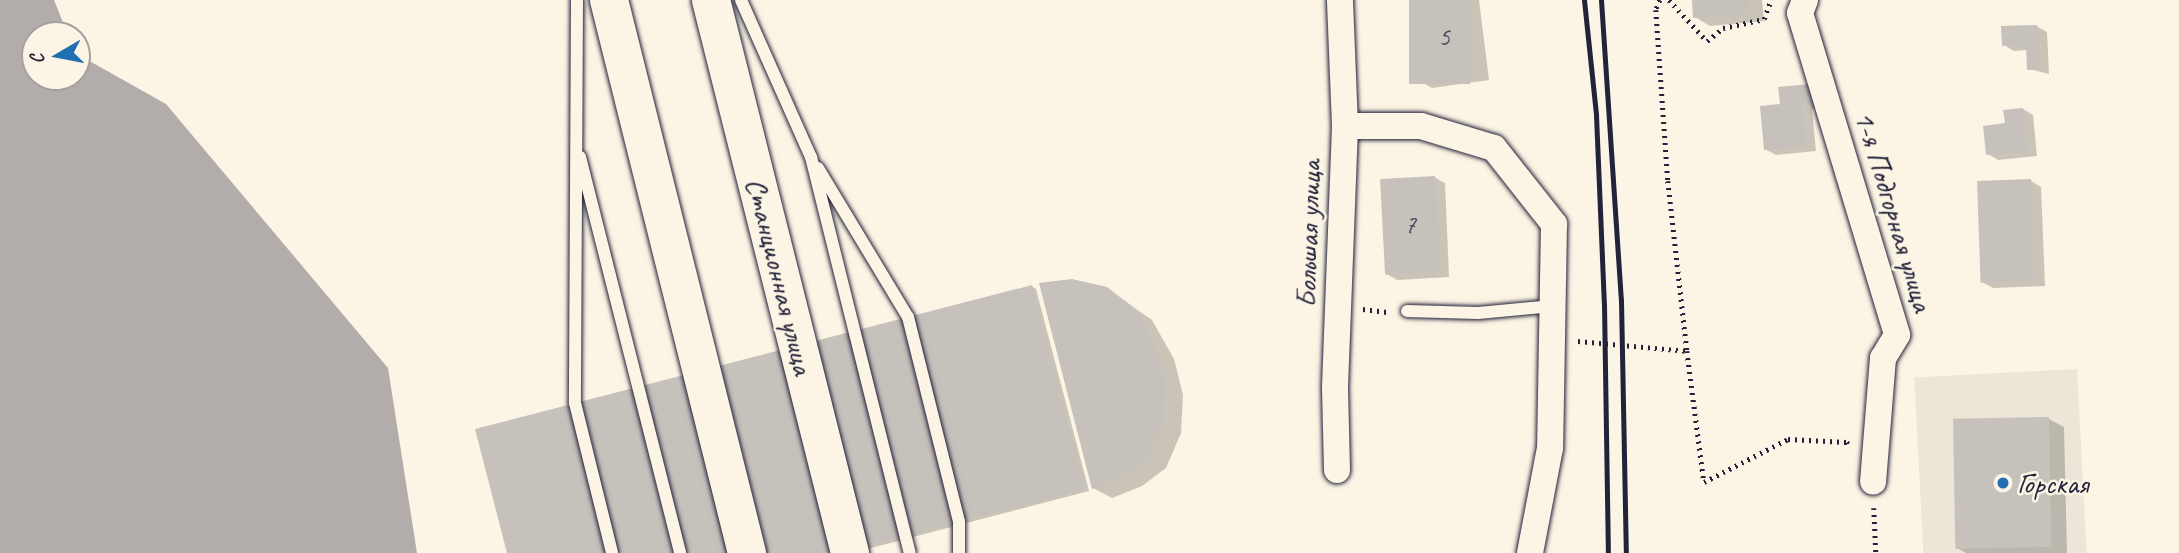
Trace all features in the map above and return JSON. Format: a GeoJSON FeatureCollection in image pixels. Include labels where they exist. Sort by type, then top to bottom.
{"type":"FeatureCollection","features":[{"type":"Feature","properties":{"kind":"main road"},"geometry":{"type":"LineString","coordinates":[[609,0],[747,553]]}},
{"type":"Feature","properties":{"kind":"main road","name":"Станционная улица"},"geometry":{"type":"LineString","coordinates":[[711,0],[850,553]]}},
{"type":"Feature","properties":{"kind":"street","name":"Большая улица"},"geometry":{"type":"LineString","coordinates":[[1337,470],[1335,387],[1345,126],[1340,0]]}},
{"type":"Feature","properties":{"kind":"street","name":"1-я Подгорная улица"},"geometry":{"type":"LineString","coordinates":[[1805,0],[1800,13],[1897,335],[1883,358],[1873,482]]}},
{"type":"Feature","properties":{"kind":"street"},"geometry":{"type":"LineString","coordinates":[[1345,126],[1421,126],[1494,148],[1554,224],[1550,448],[1530,553]]}},
{"type":"Feature","properties":{"kind":"lane"},"geometry":{"type":"LineString","coordinates":[[577,0],[575,403],[612,553]]}},
{"type":"Feature","properties":{"kind":"lane"},"geometry":{"type":"LineString","coordinates":[[741,0],[811,157],[908,317],[959,522],[959,553]]}},
{"type":"Feature","properties":{"kind":"lane"},"geometry":{"type":"LineString","coordinates":[[576,139],[680,553]]}},
{"type":"Feature","properties":{"kind":"lane"},"geometry":{"type":"LineString","coordinates":[[811,157],[910,553]]}},
{"type":"Feature","properties":{"kind":"lane"},"geometry":{"type":"LineString","coordinates":[[1407,311],[1478,313],[1553,306]]}},
{"type":"Feature","properties":{"kind":"path"},"geometry":{"type":"LineString","coordinates":[[1660,0],[1656,10],[1667,168],[1704,482],[1788,439],[1847,442],[1873,482],[1876,553]]}},
{"type":"Feature","properties":{"kind":"path"},"geometry":{"type":"LineString","coordinates":[[1670,0],[1707,41],[1723,28],[1763,19],[1771,0]]}},
{"type":"Feature","properties":{"kind":"path"},"geometry":{"type":"LineString","coordinates":[[1553,306],[1573,309],[1577,341],[1688,351]]}},
{"type":"Feature","properties":{"kind":"shaded area"},"geometry":{"type":"Polygon","coordinates":[[[0,0],[54,0],[62,21],[21,21],[21,91],[91,91],[91,62],[166,104],[388,368],[417,553],[0,553],[0,0]]]}},
{"type":"Feature","properties":{"kind":"shaded area"},"geometry":{"type":"Polygon","coordinates":[[[2077,369],[2087,553],[1923,553],[1914,378],[2077,369]]]}},
{"type":"Feature","properties":{"kind":"building"},"geometry":{"type":"Polygon","coordinates":[[[1409,0],[1470,0],[1470,84],[1409,84],[1409,0]]]}},
{"type":"Feature","properties":{"kind":"building"},"geometry":{"type":"Polygon","coordinates":[[[1692,0],[1748,0],[1749,13],[1693,18],[1692,0]]]}},
{"type":"Feature","properties":{"kind":"building"},"geometry":{"type":"Polygon","coordinates":[[[2037,25],[2039,69],[2027,70],[2026,45],[2002,46],[2001,26],[2037,25]]]}},
{"type":"Feature","properties":{"kind":"building"},"geometry":{"type":"Polygon","coordinates":[[[1811,84],[1813,103],[1802,104],[1806,146],[1764,150],[1760,106],[1780,104],[1778,87],[1811,84]]]}},
{"type":"Feature","properties":{"kind":"building"},"geometry":{"type":"Polygon","coordinates":[[[2023,108],[2027,151],[1986,155],[1983,126],[2005,123],[2003,110],[2023,108]]]}},
{"type":"Feature","properties":{"kind":"building"},"geometry":{"type":"Polygon","coordinates":[[[1435,176],[1440,272],[1385,275],[1380,179],[1435,176]]]}},
{"type":"Feature","properties":{"kind":"building"},"geometry":{"type":"Polygon","coordinates":[[[2031,179],[2035,281],[1981,283],[1977,181],[2031,179]]]}},
{"type":"Feature","properties":{"kind":"building"},"geometry":{"type":"Polygon","coordinates":[[[1072,279],[1107,287],[1134,308],[1156,347],[1165,383],[1163,422],[1148,458],[1124,476],[1092,489],[1039,283],[1072,279]]]}},
{"type":"Feature","properties":{"kind":"building"},"geometry":{"type":"Polygon","coordinates":[[[1032,285],[1085,489],[839,553],[507,553],[475,429],[1032,285]]]}},
{"type":"Feature","properties":{"kind":"building","name":"Горская"},"geometry":{"type":"Polygon","coordinates":[[[2049,417],[2051,547],[1955,549],[1953,419],[2049,417]]]}},
{"type":"Feature","properties":{"kind":"railway"},"geometry":{"type":"LineString","coordinates":[[1584,0],[1596,115],[1604,304],[1608,553]]}},
{"type":"Feature","properties":{"kind":"railway"},"geometry":{"type":"LineString","coordinates":[[1601,0],[1621,300],[1626,553]]}},
{"type":"Feature","properties":{"kind":"place","name":"Горская"},"geometry":{"type":"Point","coordinates":[2003,483]}}]}
